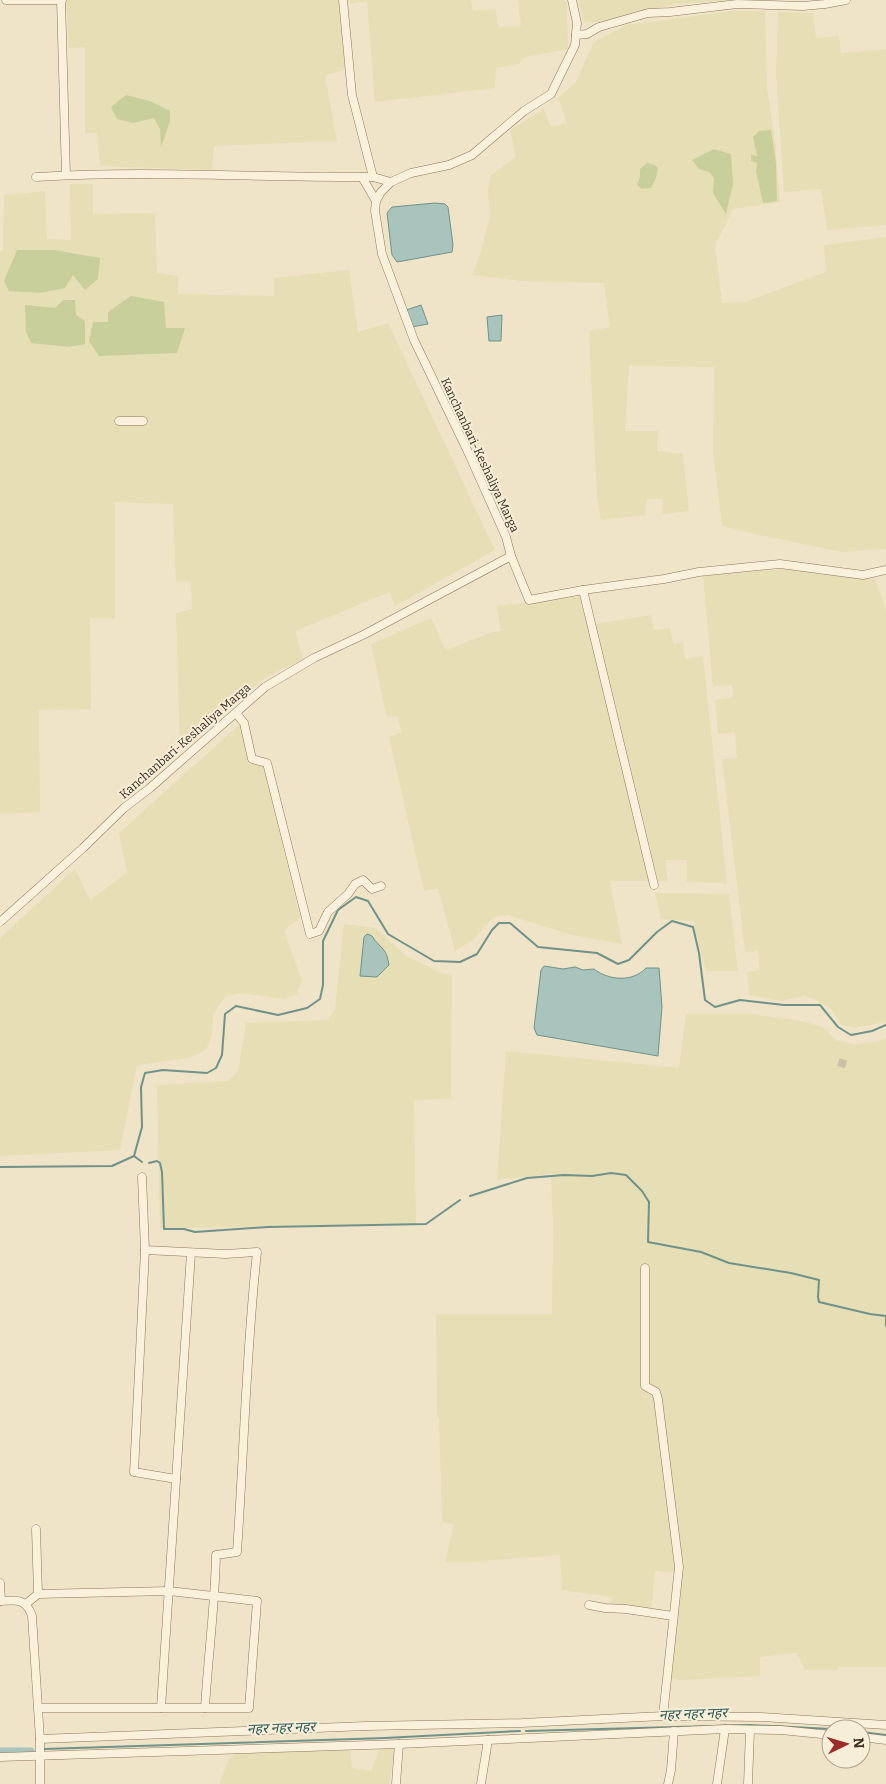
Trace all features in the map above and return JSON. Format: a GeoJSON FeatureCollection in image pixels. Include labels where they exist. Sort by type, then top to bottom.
{"type":"FeatureCollection","features":[{"type":"Feature","properties":{"kind":"street"},"geometry":{"type":"LineString","coordinates":[[6,0],[62,0],[66,175]]}},
{"type":"Feature","properties":{"kind":"street"},"geometry":{"type":"LineString","coordinates":[[343,0],[352,95],[373,177]]}},
{"type":"Feature","properties":{"kind":"street"},"geometry":{"type":"LineString","coordinates":[[376,201],[390,182],[411,173],[449,165],[472,155],[524,111],[552,94],[576,45],[577,23],[572,0]]}},
{"type":"Feature","properties":{"kind":"street"},"geometry":{"type":"LineString","coordinates":[[576,35],[587,34],[599,27],[648,13],[737,4],[803,6],[846,0]]}},
{"type":"Feature","properties":{"kind":"street"},"geometry":{"type":"LineString","coordinates":[[36,177],[149,174],[373,177],[390,182]]}},
{"type":"Feature","properties":{"kind":"street"},"geometry":{"type":"LineString","coordinates":[[362,177],[376,201]]}},
{"type":"Feature","properties":{"kind":"street","name":"Kanchanbari-Keshaliya Marga"},"geometry":{"type":"LineString","coordinates":[[0,922],[83,848],[124,808],[150,788],[265,687],[314,658],[365,634],[511,556],[506,537],[470,454],[414,340],[382,254],[375,212],[376,201]]}},
{"type":"Feature","properties":{"kind":"street"},"geometry":{"type":"LineString","coordinates":[[119,422],[143,421]]}},
{"type":"Feature","properties":{"kind":"street"},"geometry":{"type":"LineString","coordinates":[[511,556],[529,600],[723,569],[780,564],[864,575],[886,570]]}},
{"type":"Feature","properties":{"kind":"street"},"geometry":{"type":"LineString","coordinates":[[583,590],[654,885]]}},
{"type":"Feature","properties":{"kind":"street"},"geometry":{"type":"LineString","coordinates":[[236,713],[244,723],[252,759],[267,763],[310,934],[319,932],[328,912],[348,894],[355,884],[363,880],[372,888],[381,886]]}},
{"type":"Feature","properties":{"kind":"street"},"geometry":{"type":"LineString","coordinates":[[142,1177],[145,1250],[134,1472],[176,1479]]}},
{"type":"Feature","properties":{"kind":"street"},"geometry":{"type":"LineString","coordinates":[[145,1250],[226,1254],[257,1252],[251,1311],[237,1552],[216,1555],[215,1597],[208,1657],[205,1708]]}},
{"type":"Feature","properties":{"kind":"street"},"geometry":{"type":"LineString","coordinates":[[161,1708],[191,1253]]}},
{"type":"Feature","properties":{"kind":"street"},"geometry":{"type":"LineString","coordinates":[[645,1268],[645,1386],[656,1392],[658,1399],[679,1567],[663,1716]]}},
{"type":"Feature","properties":{"kind":"street"},"geometry":{"type":"LineString","coordinates":[[36,1529],[38,1594]]}},
{"type":"Feature","properties":{"kind":"street"},"geometry":{"type":"LineString","coordinates":[[0,1583],[1,1601],[20,1601],[26,1604],[32,1616],[41,1741],[40,1784]]}},
{"type":"Feature","properties":{"kind":"street"},"geometry":{"type":"LineString","coordinates":[[26,1604],[38,1594],[169,1591],[257,1601],[249,1708],[38,1708]]}},
{"type":"Feature","properties":{"kind":"street"},"geometry":{"type":"LineString","coordinates":[[589,1605],[673,1616]]}},
{"type":"Feature","properties":{"kind":"street"},"geometry":{"type":"LineString","coordinates":[[41,1741],[366,1726],[522,1723],[663,1716],[761,1717],[886,1725]]}},
{"type":"Feature","properties":{"kind":"street"},"geometry":{"type":"LineString","coordinates":[[522,1723],[523,1738]]}},
{"type":"Feature","properties":{"kind":"street"},"geometry":{"type":"LineString","coordinates":[[717,1784],[725,1729]]}},
{"type":"Feature","properties":{"kind":"street"},"geometry":{"type":"LineString","coordinates":[[0,1758],[398,1744],[725,1729],[821,1734]]}},
{"type":"Feature","properties":{"kind":"street"},"geometry":{"type":"LineString","coordinates":[[748,1784],[750,1730]]}},
{"type":"Feature","properties":{"kind":"street"},"geometry":{"type":"LineString","coordinates":[[668,1784],[674,1731]]}},
{"type":"Feature","properties":{"kind":"street"},"geometry":{"type":"LineString","coordinates":[[871,1738],[886,1740]]}},
{"type":"Feature","properties":{"kind":"street"},"geometry":{"type":"LineString","coordinates":[[481,1784],[488,1740]]}},
{"type":"Feature","properties":{"kind":"street"},"geometry":{"type":"LineString","coordinates":[[396,1784],[398,1744]]}},
{"type":"Feature","properties":{"kind":"shaded area"},"geometry":{"type":"Polygon","coordinates":[[[66,0],[339,0],[345,70],[325,75],[337,141],[214,146],[212,170],[100,166],[97,133],[85,133],[85,47],[69,48],[66,0]]]}},
{"type":"Feature","properties":{"kind":"shaded area"},"geometry":{"type":"Polygon","coordinates":[[[349,0],[471,0],[473,11],[496,9],[498,27],[521,26],[518,0],[563,0],[567,3],[568,49],[525,57],[519,64],[496,68],[495,88],[375,102],[367,1],[349,4],[349,0]]]}},
{"type":"Feature","properties":{"kind":"shaded area"},"geometry":{"type":"Polygon","coordinates":[[[578,0],[737,0],[675,4],[600,22],[584,22],[578,0]]]}},
{"type":"Feature","properties":{"kind":"shaded area"},"geometry":{"type":"Polygon","coordinates":[[[732,11],[765,11],[767,88],[775,142],[780,202],[733,209],[715,246],[722,303],[745,302],[826,272],[824,245],[886,237],[886,549],[842,552],[722,526],[713,452],[714,367],[629,366],[625,431],[658,431],[657,451],[683,454],[689,511],[663,514],[662,499],[647,499],[645,515],[601,520],[597,498],[589,331],[610,327],[604,283],[522,281],[472,275],[490,217],[488,192],[490,176],[516,157],[510,130],[544,109],[551,127],[567,123],[558,98],[576,82],[594,42],[626,25],[732,11]]]}},
{"type":"Feature","properties":{"kind":"shaded area"},"geometry":{"type":"Polygon","coordinates":[[[778,12],[813,13],[816,38],[839,36],[841,53],[886,49],[886,225],[827,230],[821,189],[784,192],[776,74],[778,12]]]}},
{"type":"Feature","properties":{"kind":"shaded area"},"geometry":{"type":"Polygon","coordinates":[[[70,184],[93,184],[93,214],[155,213],[157,273],[178,276],[178,294],[274,296],[274,278],[349,270],[358,332],[388,323],[495,550],[395,606],[390,592],[295,631],[303,659],[265,678],[180,747],[176,613],[192,609],[191,582],[176,581],[173,504],[115,502],[115,618],[90,618],[91,709],[39,710],[40,812],[0,814],[0,250],[3,250],[4,195],[45,191],[47,239],[71,240],[70,184]]]}},
{"type":"Feature","properties":{"kind":"shaded area"},"geometry":{"type":"Polygon","coordinates":[[[784,569],[875,579],[886,610],[886,1022],[855,1028],[842,1025],[830,1008],[804,996],[781,1001],[749,995],[747,972],[760,970],[758,951],[745,952],[722,759],[737,758],[735,732],[718,734],[715,700],[733,697],[732,685],[713,686],[703,576],[784,569]]]}},
{"type":"Feature","properties":{"kind":"shaded area"},"geometry":{"type":"Polygon","coordinates":[[[580,596],[649,881],[610,881],[622,944],[572,935],[508,915],[494,917],[473,940],[455,951],[438,888],[424,891],[389,737],[402,732],[397,716],[387,718],[371,644],[431,618],[446,650],[493,632],[501,631],[497,606],[580,596]]]}},
{"type":"Feature","properties":{"kind":"shaded area"},"geometry":{"type":"Polygon","coordinates":[[[651,615],[654,630],[670,628],[673,644],[683,643],[685,659],[703,656],[727,883],[687,882],[687,860],[665,860],[668,881],[658,881],[596,624],[651,615]]]}},
{"type":"Feature","properties":{"kind":"shaded area"},"geometry":{"type":"Polygon","coordinates":[[[240,724],[248,764],[264,764],[300,918],[284,930],[302,981],[296,995],[284,999],[242,993],[226,996],[213,1014],[212,1035],[206,1050],[189,1058],[137,1065],[120,1150],[0,1156],[0,940],[2,936],[75,869],[90,900],[127,873],[119,833],[240,724]]]}},
{"type":"Feature","properties":{"kind":"shaded area"},"geometry":{"type":"Polygon","coordinates":[[[655,893],[729,894],[738,971],[706,971],[693,921],[661,919],[655,893]]]}},
{"type":"Feature","properties":{"kind":"shaded area"},"geometry":{"type":"Polygon","coordinates":[[[344,924],[376,928],[406,956],[452,976],[451,1099],[414,1100],[416,1225],[160,1228],[157,1085],[227,1081],[238,1072],[246,1023],[328,1020],[335,1009],[344,924]]]}},
{"type":"Feature","properties":{"kind":"shaded area"},"geometry":{"type":"Polygon","coordinates":[[[686,1014],[750,1014],[802,1021],[825,1028],[835,1040],[853,1044],[876,1042],[886,1038],[886,1667],[837,1667],[837,1670],[805,1670],[797,1653],[760,1657],[760,1676],[681,1680],[667,1678],[678,1573],[655,1571],[651,1613],[610,1608],[611,1597],[562,1590],[560,1555],[445,1562],[454,1524],[442,1522],[439,1417],[437,1417],[436,1314],[552,1314],[553,1228],[551,1174],[497,1180],[506,1051],[679,1068],[686,1014]]]}},
{"type":"Feature","properties":{"kind":"shaded area"},"geometry":{"type":"Polygon","coordinates":[[[380,1748],[395,1750],[389,1784],[219,1784],[229,1759],[239,1751],[350,1749],[352,1768],[371,1771],[380,1748]]]}},
{"type":"Feature","properties":{"kind":"green space"},"geometry":{"type":"Polygon","coordinates":[[[126,95],[150,101],[170,111],[170,121],[161,147],[160,129],[154,118],[133,123],[117,119],[111,107],[126,95]]]}},
{"type":"Feature","properties":{"kind":"green space"},"geometry":{"type":"Polygon","coordinates":[[[771,130],[776,163],[777,201],[763,203],[756,171],[757,163],[751,161],[751,155],[757,156],[753,137],[759,131],[771,130]]]}},
{"type":"Feature","properties":{"kind":"green space"},"geometry":{"type":"Polygon","coordinates":[[[714,149],[731,154],[733,184],[726,214],[713,193],[714,178],[709,172],[699,169],[692,160],[714,149]]]}},
{"type":"Feature","properties":{"kind":"green space"},"geometry":{"type":"Polygon","coordinates":[[[647,163],[658,168],[651,188],[642,189],[637,185],[640,169],[647,163]]]}},
{"type":"Feature","properties":{"kind":"green space"},"geometry":{"type":"Polygon","coordinates":[[[17,250],[54,250],[100,258],[98,279],[85,290],[73,275],[65,288],[40,293],[9,291],[4,281],[17,250]]]}},
{"type":"Feature","properties":{"kind":"green space"},"geometry":{"type":"Polygon","coordinates":[[[131,296],[164,302],[166,328],[185,328],[177,353],[99,356],[89,341],[93,322],[108,322],[108,312],[131,296]]]}},
{"type":"Feature","properties":{"kind":"green space"},"geometry":{"type":"Polygon","coordinates":[[[63,300],[75,300],[76,315],[85,321],[85,344],[68,347],[31,343],[26,332],[25,305],[55,308],[63,300]]]}},
{"type":"Feature","properties":{"kind":"water"},"geometry":{"type":"Polygon","coordinates":[[[435,203],[445,204],[448,207],[453,245],[452,252],[397,262],[392,255],[387,213],[392,207],[435,203]]]}},
{"type":"Feature","properties":{"kind":"water"},"geometry":{"type":"Polygon","coordinates":[[[421,305],[428,324],[412,327],[406,310],[421,305]]]}},
{"type":"Feature","properties":{"kind":"water"},"geometry":{"type":"Polygon","coordinates":[[[502,315],[501,341],[489,341],[487,317],[502,315]]]}},
{"type":"Feature","properties":{"kind":"water"},"geometry":{"type":"Polygon","coordinates":[[[367,934],[372,936],[388,959],[389,965],[377,977],[360,976],[364,937],[367,934]]]}},
{"type":"Feature","properties":{"kind":"water"},"geometry":{"type":"Polygon","coordinates":[[[544,966],[563,969],[575,967],[583,970],[594,969],[606,976],[620,978],[634,976],[646,968],[659,968],[662,1007],[658,1056],[537,1035],[534,1028],[541,970],[544,966]]]}},
{"type":"Feature","properties":{"kind":"waterway"},"geometry":{"type":"LineString","coordinates":[[0,1167],[112,1166],[134,1156],[142,1127],[141,1087],[145,1073],[163,1070],[207,1073],[216,1068],[222,1055],[225,1014],[236,1006],[278,1015],[307,1008],[320,999],[323,985],[323,941],[338,910],[356,897],[368,901],[388,934],[434,961],[460,962],[477,954],[492,930],[499,923],[510,923],[538,947],[597,953],[618,964],[629,960],[657,932],[672,921],[693,927],[699,953],[705,1000],[715,1007],[740,1000],[784,1005],[820,1005],[838,1027],[851,1035],[872,1031],[886,1025]]}},
{"type":"Feature","properties":{"kind":"waterway"},"geometry":{"type":"LineString","coordinates":[[134,1156],[142,1162]]}},
{"type":"Feature","properties":{"kind":"waterway"},"geometry":{"type":"LineString","coordinates":[[149,1163],[157,1161],[160,1163],[164,1229],[184,1229],[195,1232],[268,1227],[426,1224],[460,1200]]}},
{"type":"Feature","properties":{"kind":"waterway"},"geometry":{"type":"LineString","coordinates":[[470,1196],[527,1178],[564,1175],[592,1176],[611,1173],[626,1175],[642,1191],[649,1202],[648,1242],[701,1252],[729,1263],[791,1273],[819,1280],[819,1302],[886,1316]]}},
{"type":"Feature","properties":{"kind":"waterway"},"geometry":{"type":"LineString","coordinates":[[886,1318],[886,1326]]}},
{"type":"Feature","properties":{"kind":"waterway","name":"नहर नहर नहर"},"geometry":{"type":"LineString","coordinates":[[526,1731],[750,1725],[821,1729]]}},
{"type":"Feature","properties":{"kind":"waterway","name":"नहर नहर नहर"},"geometry":{"type":"LineString","coordinates":[[44,1749],[385,1738],[520,1731]]}},
{"type":"Feature","properties":{"kind":"waterway","name":"नहर नहर नहर"},"geometry":{"type":"LineString","coordinates":[[871,1733],[886,1735]]}},
{"type":"Feature","properties":{"kind":"waterway","name":"नहर नहर नहर"},"geometry":{"type":"LineString","coordinates":[[0,1751],[31,1751]]}},
{"type":"Feature","properties":{"kind":"tunnel"},"geometry":{"type":"LineString","coordinates":[[841,1067],[844,1057]]}}]}
